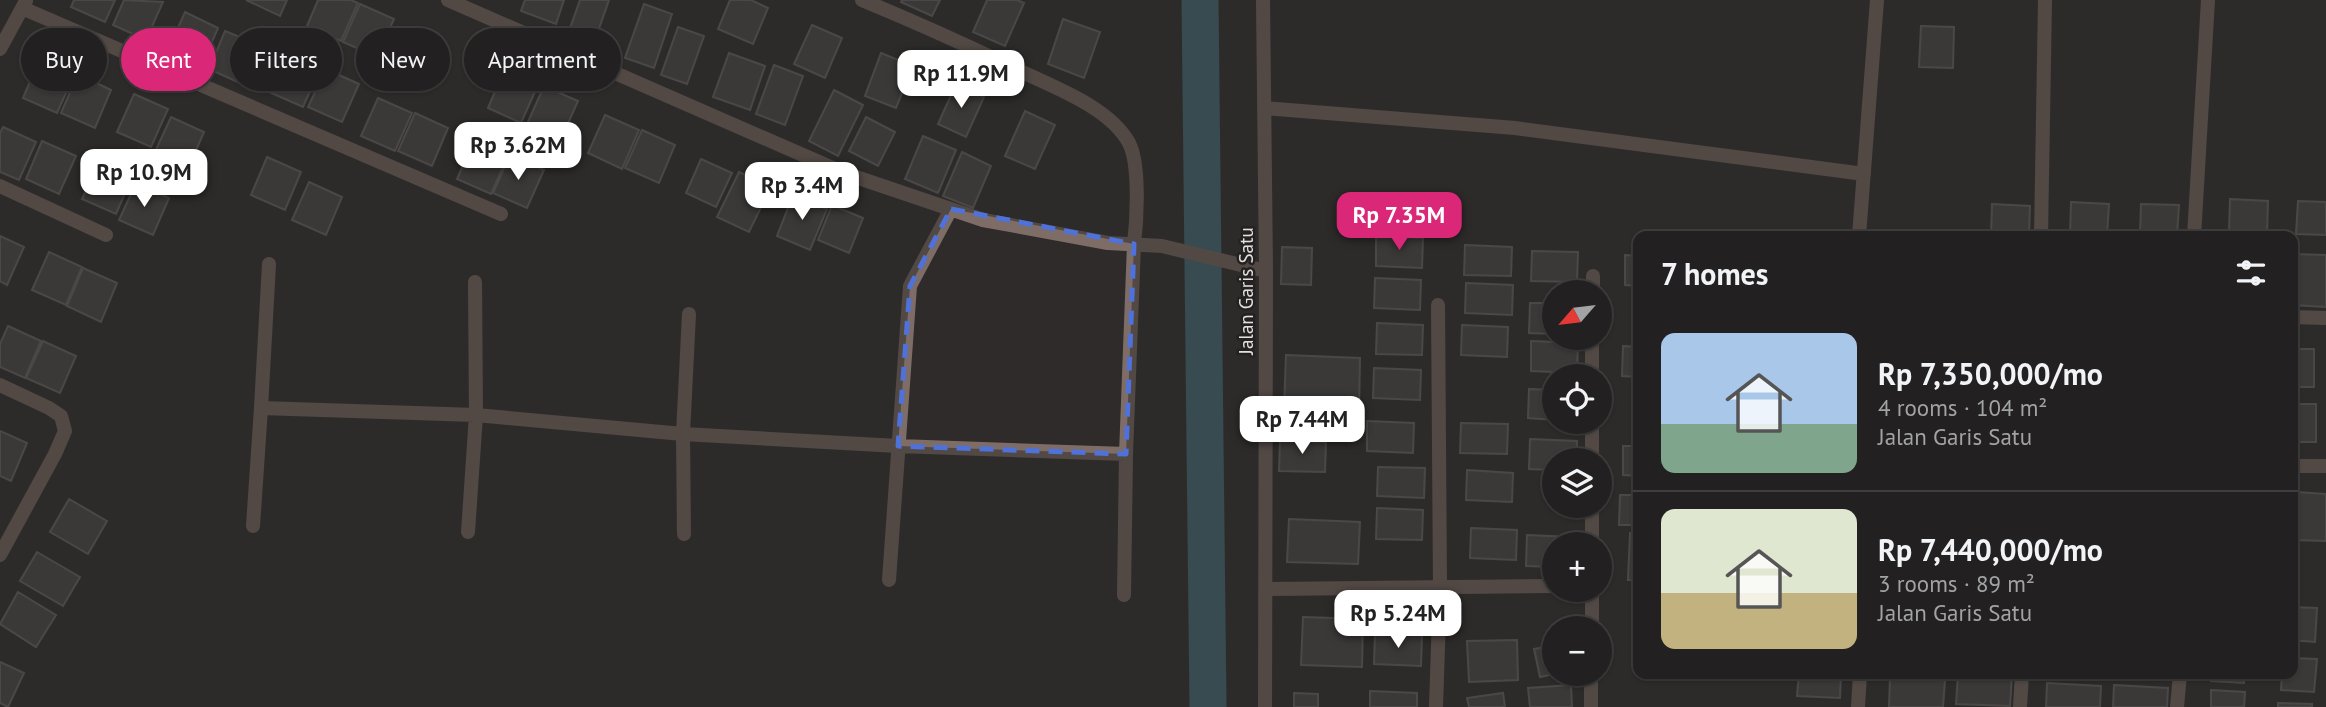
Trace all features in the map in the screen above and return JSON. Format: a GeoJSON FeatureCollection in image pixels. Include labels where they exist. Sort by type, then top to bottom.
{"type":"FeatureCollection","features":[{"type":"Feature","properties":{"kind":"street"},"geometry":{"type":"LineString","coordinates":[[448,0],[844,173],[983,220],[1108,243],[1162,246],[1266,271]]}},
{"type":"Feature","properties":{"kind":"street"},"geometry":{"type":"LineString","coordinates":[[862,0],[938,32],[1082,100],[1118,127],[1130,145],[1136,177],[1137,221],[1126,454],[1124,595]]}},
{"type":"Feature","properties":{"kind":"street","name":"Jalan Garis Satu"},"geometry":{"type":"LineString","coordinates":[[1263,0],[1266,271],[1265,707]]}},
{"type":"Feature","properties":{"kind":"street"},"geometry":{"type":"LineString","coordinates":[[1859,231],[1877,0]]}},
{"type":"Feature","properties":{"kind":"street"},"geometry":{"type":"LineString","coordinates":[[2041,231],[2045,0]]}},
{"type":"Feature","properties":{"kind":"street"},"geometry":{"type":"LineString","coordinates":[[2194,231],[2208,0]]}},
{"type":"Feature","properties":{"kind":"street"},"geometry":{"type":"LineString","coordinates":[[0,48],[25,4],[501,214]]}},
{"type":"Feature","properties":{"kind":"street"},"geometry":{"type":"LineString","coordinates":[[1264,108],[1515,128],[1864,174]]}},
{"type":"Feature","properties":{"kind":"street"},"geometry":{"type":"LineString","coordinates":[[0,186],[106,235]]}},
{"type":"Feature","properties":{"kind":"street"},"geometry":{"type":"LineString","coordinates":[[889,580],[910,286],[951,209]]}},
{"type":"Feature","properties":{"kind":"street"},"geometry":{"type":"LineString","coordinates":[[253,526],[269,264]]}},
{"type":"Feature","properties":{"kind":"street"},"geometry":{"type":"LineString","coordinates":[[468,532],[475,415],[475,282]]}},
{"type":"Feature","properties":{"kind":"street"},"geometry":{"type":"LineString","coordinates":[[1436,707],[1440,586],[1438,305]]}},
{"type":"Feature","properties":{"kind":"street"},"geometry":{"type":"LineString","coordinates":[[684,534],[683,434],[689,314]]}},
{"type":"Feature","properties":{"kind":"street"},"geometry":{"type":"LineString","coordinates":[[2298,317],[2326,318]]}},
{"type":"Feature","properties":{"kind":"street"},"geometry":{"type":"LineString","coordinates":[[0,385],[61,416],[65,431],[0,555]]}},
{"type":"Feature","properties":{"kind":"street"},"geometry":{"type":"LineString","coordinates":[[261,408],[475,415],[683,434],[898,446],[1126,454]]}},
{"type":"Feature","properties":{"kind":"street"},"geometry":{"type":"LineString","coordinates":[[2298,466],[2326,466]]}},
{"type":"Feature","properties":{"kind":"street"},"geometry":{"type":"LineString","coordinates":[[1266,589],[1542,586]]}},
{"type":"Feature","properties":{"kind":"street"},"geometry":{"type":"LineString","coordinates":[[1858,707],[1860,679]]}},
{"type":"Feature","properties":{"kind":"street"},"geometry":{"type":"LineString","coordinates":[[2020,707],[2022,679]]}},
{"type":"Feature","properties":{"kind":"street"},"geometry":{"type":"LineString","coordinates":[[2177,707],[2180,679]]}},
{"type":"Feature","properties":{"kind":"street"},"geometry":{"type":"LineString","coordinates":[[1591,686],[1591,707]]}},
{"type":"Feature","properties":{"kind":"highlighted area"},"geometry":{"type":"Polygon","coordinates":[[[951,209],[1134,244],[1126,454],[898,446],[910,286],[951,209]]]}},
{"type":"Feature","properties":{"kind":"building"},"geometry":{"type":"Polygon","coordinates":[[[74,0],[115,0],[105,22],[71,7],[74,0]]]}},
{"type":"Feature","properties":{"kind":"building"},"geometry":{"type":"Polygon","coordinates":[[[124,0],[163,2],[151,28],[121,29],[113,25],[124,0]]]}},
{"type":"Feature","properties":{"kind":"building"},"geometry":{"type":"Polygon","coordinates":[[[246,0],[287,0],[280,16],[246,0]]]}},
{"type":"Feature","properties":{"kind":"building"},"geometry":{"type":"Polygon","coordinates":[[[318,0],[351,0],[358,3],[342,39],[342,28],[307,26],[318,0]]]}},
{"type":"Feature","properties":{"kind":"building"},"geometry":{"type":"Polygon","coordinates":[[[525,0],[564,0],[556,24],[521,11],[525,0]]]}},
{"type":"Feature","properties":{"kind":"building"},"geometry":{"type":"Polygon","coordinates":[[[580,0],[609,0],[599,28],[570,28],[580,0]]]}},
{"type":"Feature","properties":{"kind":"building"},"geometry":{"type":"Polygon","coordinates":[[[730,0],[751,0],[768,8],[753,44],[718,29],[730,0]]]}},
{"type":"Feature","properties":{"kind":"building"},"geometry":{"type":"Polygon","coordinates":[[[940,0],[932,16],[901,2],[940,0]]]}},
{"type":"Feature","properties":{"kind":"building"},"geometry":{"type":"Polygon","coordinates":[[[987,0],[1017,0],[1024,3],[1005,46],[973,32],[987,0]]]}},
{"type":"Feature","properties":{"kind":"building"},"geometry":{"type":"Polygon","coordinates":[[[360,4],[394,19],[390,28],[356,28],[356,48],[343,42],[360,4]]]}},
{"type":"Feature","properties":{"kind":"building"},"geometry":{"type":"Polygon","coordinates":[[[644,4],[672,14],[654,68],[625,58],[644,4]]]}},
{"type":"Feature","properties":{"kind":"building"},"geometry":{"type":"Polygon","coordinates":[[[185,12],[218,28],[216,33],[216,28],[178,28],[185,12]]]}},
{"type":"Feature","properties":{"kind":"building"},"geometry":{"type":"Polygon","coordinates":[[[1063,19],[1100,32],[1084,78],[1048,64],[1063,19]]]}},
{"type":"Feature","properties":{"kind":"building"},"geometry":{"type":"Polygon","coordinates":[[[812,25],[842,38],[825,78],[794,64],[812,25]]]}},
{"type":"Feature","properties":{"kind":"building"},"geometry":{"type":"Polygon","coordinates":[[[1921,26],[1954,27],[1953,68],[1919,67],[1921,26]]]}},
{"type":"Feature","properties":{"kind":"building"},"geometry":{"type":"Polygon","coordinates":[[[678,27],[704,36],[687,84],[661,75],[678,27]]]}},
{"type":"Feature","properties":{"kind":"building"},"geometry":{"type":"Polygon","coordinates":[[[225,31],[230,33],[230,79],[216,72],[216,52],[225,31]]]}},
{"type":"Feature","properties":{"kind":"building"},"geometry":{"type":"Polygon","coordinates":[[[729,53],[765,66],[750,110],[713,97],[729,53]]]}},
{"type":"Feature","properties":{"kind":"building"},"geometry":{"type":"Polygon","coordinates":[[[881,53],[913,66],[896,108],[865,96],[881,53]]]}},
{"type":"Feature","properties":{"kind":"building"},"geometry":{"type":"Polygon","coordinates":[[[774,65],[803,76],[785,125],[756,114],[774,65]]]}},
{"type":"Feature","properties":{"kind":"building"},"geometry":{"type":"Polygon","coordinates":[[[342,76],[356,83],[356,91],[342,122],[308,107],[316,91],[342,91],[342,76]]]}},
{"type":"Feature","properties":{"kind":"building"},"geometry":{"type":"Polygon","coordinates":[[[956,84],[984,97],[966,137],[938,124],[956,84]]]}},
{"type":"Feature","properties":{"kind":"building"},"geometry":{"type":"Polygon","coordinates":[[[111,90],[95,128],[61,113],[71,91],[111,90]]]}},
{"type":"Feature","properties":{"kind":"building"},"geometry":{"type":"Polygon","coordinates":[[[834,90],[863,105],[838,156],[809,141],[834,90]]]}},
{"type":"Feature","properties":{"kind":"building"},"geometry":{"type":"Polygon","coordinates":[[[26,91],[67,91],[57,113],[23,98],[26,91]]]}},
{"type":"Feature","properties":{"kind":"building"},"geometry":{"type":"Polygon","coordinates":[[[269,91],[310,91],[303,107],[269,91]]]}},
{"type":"Feature","properties":{"kind":"building"},"geometry":{"type":"Polygon","coordinates":[[[495,91],[535,91],[521,123],[488,108],[495,91]]]}},
{"type":"Feature","properties":{"kind":"building"},"geometry":{"type":"Polygon","coordinates":[[[542,91],[555,91],[578,101],[561,139],[527,124],[542,91]]]}},
{"type":"Feature","properties":{"kind":"building"},"geometry":{"type":"Polygon","coordinates":[[[134,94],[168,109],[151,147],[117,132],[134,94]]]}},
{"type":"Feature","properties":{"kind":"building"},"geometry":{"type":"Polygon","coordinates":[[[378,98],[412,113],[395,151],[361,136],[378,98]]]}},
{"type":"Feature","properties":{"kind":"building"},"geometry":{"type":"Polygon","coordinates":[[[1025,111],[1055,125],[1035,169],[1005,156],[1025,111]]]}},
{"type":"Feature","properties":{"kind":"building"},"geometry":{"type":"Polygon","coordinates":[[[415,113],[448,128],[432,166],[398,151],[415,113]]]}},
{"type":"Feature","properties":{"kind":"building"},"geometry":{"type":"Polygon","coordinates":[[[605,115],[639,130],[622,169],[588,153],[605,115]]]}},
{"type":"Feature","properties":{"kind":"building"},"geometry":{"type":"Polygon","coordinates":[[[171,117],[204,132],[188,169],[154,154],[171,117]]]}},
{"type":"Feature","properties":{"kind":"building"},"geometry":{"type":"Polygon","coordinates":[[[866,117],[895,132],[878,166],[849,151],[866,117]]]}},
{"type":"Feature","properties":{"kind":"building"},"geometry":{"type":"Polygon","coordinates":[[[3,127],[36,142],[19,180],[0,172],[0,133],[3,127]]]}},
{"type":"Feature","properties":{"kind":"building"},"geometry":{"type":"Polygon","coordinates":[[[642,130],[675,145],[659,183],[625,168],[642,130]]]}},
{"type":"Feature","properties":{"kind":"building"},"geometry":{"type":"Polygon","coordinates":[[[923,136],[956,150],[938,193],[905,179],[923,136]]]}},
{"type":"Feature","properties":{"kind":"building"},"geometry":{"type":"Polygon","coordinates":[[[42,141],[76,156],[59,194],[26,179],[42,141]]]}},
{"type":"Feature","properties":{"kind":"building"},"geometry":{"type":"Polygon","coordinates":[[[474,141],[508,156],[491,194],[457,179],[474,141]]]}},
{"type":"Feature","properties":{"kind":"building"},"geometry":{"type":"Polygon","coordinates":[[[962,152],[991,166],[973,208],[943,196],[962,152]]]}},
{"type":"Feature","properties":{"kind":"building"},"geometry":{"type":"Polygon","coordinates":[[[510,155],[544,170],[527,208],[493,193],[510,155]]]}},
{"type":"Feature","properties":{"kind":"building"},"geometry":{"type":"Polygon","coordinates":[[[267,157],[301,172],[285,210],[251,195],[267,157]]]}},
{"type":"Feature","properties":{"kind":"building"},"geometry":{"type":"Polygon","coordinates":[[[701,159],[732,173],[716,207],[686,193],[701,159]]]}},
{"type":"Feature","properties":{"kind":"building"},"geometry":{"type":"Polygon","coordinates":[[[99,162],[132,177],[116,214],[82,199],[99,162]]]}},
{"type":"Feature","properties":{"kind":"building"},"geometry":{"type":"Polygon","coordinates":[[[739,172],[771,187],[749,232],[717,217],[739,172]]]}},
{"type":"Feature","properties":{"kind":"building"},"geometry":{"type":"Polygon","coordinates":[[[309,182],[342,197],[326,235],[292,220],[309,182]]]}},
{"type":"Feature","properties":{"kind":"building"},"geometry":{"type":"Polygon","coordinates":[[[136,183],[169,198],[153,235],[119,220],[136,183]]]}},
{"type":"Feature","properties":{"kind":"building"},"geometry":{"type":"Polygon","coordinates":[[[793,195],[827,209],[810,250],[777,236],[793,195]]]}},
{"type":"Feature","properties":{"kind":"building"},"geometry":{"type":"Polygon","coordinates":[[[2230,199],[2268,201],[2267,231],[2229,231],[2230,199]]]}},
{"type":"Feature","properties":{"kind":"building"},"geometry":{"type":"Polygon","coordinates":[[[2298,201],[2326,202],[2326,235],[2298,234],[2298,201]]]}},
{"type":"Feature","properties":{"kind":"building"},"geometry":{"type":"Polygon","coordinates":[[[2071,202],[2109,204],[2107,231],[2070,231],[2071,202]]]}},
{"type":"Feature","properties":{"kind":"building"},"geometry":{"type":"Polygon","coordinates":[[[1992,204],[2030,206],[2029,231],[1991,231],[1992,204]]]}},
{"type":"Feature","properties":{"kind":"building"},"geometry":{"type":"Polygon","coordinates":[[[2141,204],[2179,205],[2177,231],[2140,231],[2141,204]]]}},
{"type":"Feature","properties":{"kind":"building"},"geometry":{"type":"Polygon","coordinates":[[[832,205],[863,218],[849,253],[818,240],[832,205]]]}},
{"type":"Feature","properties":{"kind":"building"},"geometry":{"type":"Polygon","coordinates":[[[0,236],[24,247],[7,285],[0,281],[0,236]]]}},
{"type":"Feature","properties":{"kind":"building"},"geometry":{"type":"Polygon","coordinates":[[[1376,236],[1423,238],[1422,268],[1376,266],[1376,236]]]}},
{"type":"Feature","properties":{"kind":"building"},"geometry":{"type":"Polygon","coordinates":[[[1465,245],[1512,247],[1511,276],[1464,275],[1465,245]]]}},
{"type":"Feature","properties":{"kind":"building"},"geometry":{"type":"Polygon","coordinates":[[[1282,247],[1312,248],[1311,285],[1281,284],[1282,247]]]}},
{"type":"Feature","properties":{"kind":"building"},"geometry":{"type":"Polygon","coordinates":[[[1532,251],[1578,252],[1577,280],[1531,281],[1532,251]]]}},
{"type":"Feature","properties":{"kind":"building"},"geometry":{"type":"Polygon","coordinates":[[[49,252],[82,267],[66,305],[32,290],[49,252]]]}},
{"type":"Feature","properties":{"kind":"building"},"geometry":{"type":"Polygon","coordinates":[[[2298,254],[2326,255],[2326,307],[2298,305],[2298,254]]]}},
{"type":"Feature","properties":{"kind":"building"},"geometry":{"type":"Polygon","coordinates":[[[1625,255],[1633,256],[1633,286],[1625,285],[1625,255]]]}},
{"type":"Feature","properties":{"kind":"building"},"geometry":{"type":"Polygon","coordinates":[[[83,268],[117,283],[101,322],[67,306],[83,268]]]}},
{"type":"Feature","properties":{"kind":"building"},"geometry":{"type":"Polygon","coordinates":[[[1375,278],[1421,280],[1420,310],[1374,308],[1375,278]]]}},
{"type":"Feature","properties":{"kind":"building"},"geometry":{"type":"Polygon","coordinates":[[[1466,283],[1513,285],[1512,315],[1465,313],[1466,283]]]}},
{"type":"Feature","properties":{"kind":"building"},"geometry":{"type":"Polygon","coordinates":[[[1530,303],[1542,303],[1542,334],[1529,333],[1530,303]]]}},
{"type":"Feature","properties":{"kind":"building"},"geometry":{"type":"Polygon","coordinates":[[[1377,323],[1423,325],[1422,355],[1376,354],[1377,323]]]}},
{"type":"Feature","properties":{"kind":"building"},"geometry":{"type":"Polygon","coordinates":[[[1462,325],[1508,327],[1507,357],[1461,355],[1462,325]]]}},
{"type":"Feature","properties":{"kind":"building"},"geometry":{"type":"Polygon","coordinates":[[[8,326],[41,341],[25,378],[0,367],[0,344],[8,326]]]}},
{"type":"Feature","properties":{"kind":"building"},"geometry":{"type":"Polygon","coordinates":[[[43,341],[76,356],[60,393],[26,378],[43,341]]]}},
{"type":"Feature","properties":{"kind":"building"},"geometry":{"type":"Polygon","coordinates":[[[1531,341],[1542,341],[1542,350],[1578,350],[1577,364],[1542,364],[1542,371],[1531,371],[1531,341]]]}},
{"type":"Feature","properties":{"kind":"building"},"geometry":{"type":"Polygon","coordinates":[[[1623,346],[1633,347],[1633,377],[1622,376],[1623,346]]]}},
{"type":"Feature","properties":{"kind":"building"},"geometry":{"type":"Polygon","coordinates":[[[2298,349],[2314,349],[2314,387],[2298,387],[2298,349]]]}},
{"type":"Feature","properties":{"kind":"building"},"geometry":{"type":"Polygon","coordinates":[[[1286,355],[1360,358],[1359,412],[1284,409],[1286,355]]]}},
{"type":"Feature","properties":{"kind":"building"},"geometry":{"type":"Polygon","coordinates":[[[1374,368],[1421,370],[1420,400],[1373,398],[1374,368]]]}},
{"type":"Feature","properties":{"kind":"building"},"geometry":{"type":"Polygon","coordinates":[[[1529,389],[1542,390],[1542,419],[1528,418],[1529,389]]]}},
{"type":"Feature","properties":{"kind":"building"},"geometry":{"type":"Polygon","coordinates":[[[2298,404],[2316,404],[2316,442],[2298,442],[2298,404]]]}},
{"type":"Feature","properties":{"kind":"building"},"geometry":{"type":"Polygon","coordinates":[[[1367,421],[1414,423],[1413,453],[1367,451],[1367,421]]]}},
{"type":"Feature","properties":{"kind":"building"},"geometry":{"type":"Polygon","coordinates":[[[1461,423],[1508,424],[1507,454],[1460,453],[1461,423]]]}},
{"type":"Feature","properties":{"kind":"building"},"geometry":{"type":"Polygon","coordinates":[[[0,431],[27,443],[11,481],[0,476],[0,431]]]}},
{"type":"Feature","properties":{"kind":"building"},"geometry":{"type":"Polygon","coordinates":[[[1530,439],[1577,441],[1577,448],[1542,448],[1542,470],[1529,469],[1530,439]]]}},
{"type":"Feature","properties":{"kind":"building"},"geometry":{"type":"Polygon","coordinates":[[[1280,441],[1326,442],[1325,472],[1279,471],[1280,441]]]}},
{"type":"Feature","properties":{"kind":"building"},"geometry":{"type":"Polygon","coordinates":[[[1623,446],[1633,446],[1633,476],[1623,475],[1623,446]]]}},
{"type":"Feature","properties":{"kind":"building"},"geometry":{"type":"Polygon","coordinates":[[[1378,467],[1425,468],[1424,498],[1377,496],[1378,467]]]}},
{"type":"Feature","properties":{"kind":"building"},"geometry":{"type":"Polygon","coordinates":[[[1467,470],[1513,473],[1512,502],[1466,500],[1467,470]]]}},
{"type":"Feature","properties":{"kind":"building"},"geometry":{"type":"Polygon","coordinates":[[[2298,492],[2326,494],[2326,541],[2298,540],[2298,492]]]}},
{"type":"Feature","properties":{"kind":"building"},"geometry":{"type":"Polygon","coordinates":[[[1620,495],[1633,495],[1633,525],[1619,525],[1620,495]]]}},
{"type":"Feature","properties":{"kind":"building"},"geometry":{"type":"Polygon","coordinates":[[[69,499],[107,521],[88,554],[50,532],[69,499]]]}},
{"type":"Feature","properties":{"kind":"building"},"geometry":{"type":"Polygon","coordinates":[[[1377,508],[1423,510],[1422,540],[1376,539],[1377,508]]]}},
{"type":"Feature","properties":{"kind":"building"},"geometry":{"type":"Polygon","coordinates":[[[1289,519],[1360,522],[1358,564],[1287,562],[1289,519]]]}},
{"type":"Feature","properties":{"kind":"building"},"geometry":{"type":"Polygon","coordinates":[[[1471,528],[1517,530],[1516,560],[1470,558],[1471,528]]]}},
{"type":"Feature","properties":{"kind":"building"},"geometry":{"type":"Polygon","coordinates":[[[1630,533],[1633,533],[1633,580],[1628,580],[1630,533]]]}},
{"type":"Feature","properties":{"kind":"building"},"geometry":{"type":"Polygon","coordinates":[[[1527,535],[1542,536],[1542,567],[1526,566],[1527,535]]]}},
{"type":"Feature","properties":{"kind":"building"},"geometry":{"type":"Polygon","coordinates":[[[37,552],[80,577],[63,606],[20,581],[37,552]]]}},
{"type":"Feature","properties":{"kind":"building"},"geometry":{"type":"Polygon","coordinates":[[[18,592],[56,615],[36,647],[0,624],[18,592]]]}},
{"type":"Feature","properties":{"kind":"building"},"geometry":{"type":"Polygon","coordinates":[[[2298,607],[2317,608],[2315,642],[2298,641],[2298,607]]]}},
{"type":"Feature","properties":{"kind":"building"},"geometry":{"type":"Polygon","coordinates":[[[1303,617],[1363,619],[1362,667],[1301,665],[1303,617]]]}},
{"type":"Feature","properties":{"kind":"building"},"geometry":{"type":"Polygon","coordinates":[[[1375,634],[1422,635],[1421,666],[1374,664],[1375,634]]]}},
{"type":"Feature","properties":{"kind":"building"},"geometry":{"type":"Polygon","coordinates":[[[1517,640],[1518,680],[1469,682],[1467,641],[1517,640]]]}},
{"type":"Feature","properties":{"kind":"building"},"geometry":{"type":"Polygon","coordinates":[[[1542,647],[1542,677],[1540,677],[1534,649],[1542,647]]]}},
{"type":"Feature","properties":{"kind":"building"},"geometry":{"type":"Polygon","coordinates":[[[2298,658],[2317,659],[2314,692],[2281,690],[2282,679],[2298,679],[2298,658]]]}},
{"type":"Feature","properties":{"kind":"building"},"geometry":{"type":"Polygon","coordinates":[[[0,662],[24,673],[8,707],[0,703],[0,662]]]}},
{"type":"Feature","properties":{"kind":"building"},"geometry":{"type":"Polygon","coordinates":[[[1799,679],[1841,679],[1840,698],[1797,696],[1799,679]]]}},
{"type":"Feature","properties":{"kind":"building"},"geometry":{"type":"Polygon","coordinates":[[[1890,679],[1945,680],[1943,707],[1889,707],[1890,679]]]}},
{"type":"Feature","properties":{"kind":"building"},"geometry":{"type":"Polygon","coordinates":[[[1958,679],[2012,679],[2010,706],[1956,704],[1958,679]]]}},
{"type":"Feature","properties":{"kind":"building"},"geometry":{"type":"Polygon","coordinates":[[[2244,679],[2244,683],[2211,681],[2244,679]]]}},
{"type":"Feature","properties":{"kind":"building"},"geometry":{"type":"Polygon","coordinates":[[[2047,683],[2101,686],[2100,707],[2046,707],[2047,683]]]}},
{"type":"Feature","properties":{"kind":"building"},"geometry":{"type":"Polygon","coordinates":[[[2114,685],[2168,688],[2167,707],[2113,707],[2114,685]]]}},
{"type":"Feature","properties":{"kind":"building"},"geometry":{"type":"Polygon","coordinates":[[[1571,686],[1572,707],[1530,707],[1528,688],[1571,686]]]}},
{"type":"Feature","properties":{"kind":"building"},"geometry":{"type":"Polygon","coordinates":[[[2211,690],[2245,692],[2244,707],[2211,707],[2211,690]]]}},
{"type":"Feature","properties":{"kind":"building"},"geometry":{"type":"Polygon","coordinates":[[[1370,691],[1417,693],[1417,707],[1370,707],[1370,691]]]}},
{"type":"Feature","properties":{"kind":"building"},"geometry":{"type":"Polygon","coordinates":[[[1294,693],[1318,694],[1318,707],[1294,707],[1294,693]]]}},
{"type":"Feature","properties":{"kind":"building"},"geometry":{"type":"Polygon","coordinates":[[[1503,693],[1505,707],[1469,707],[1467,698],[1503,693]]]}},
{"type":"Feature","properties":{"kind":"building"},"geometry":{"type":"Polygon","coordinates":[[[2278,703],[2312,704],[2312,707],[2278,707],[2278,703]]]}},
{"type":"Feature","properties":{"kind":"waterway"},"geometry":{"type":"LineString","coordinates":[[1200,0],[1208,707]]}}]}
